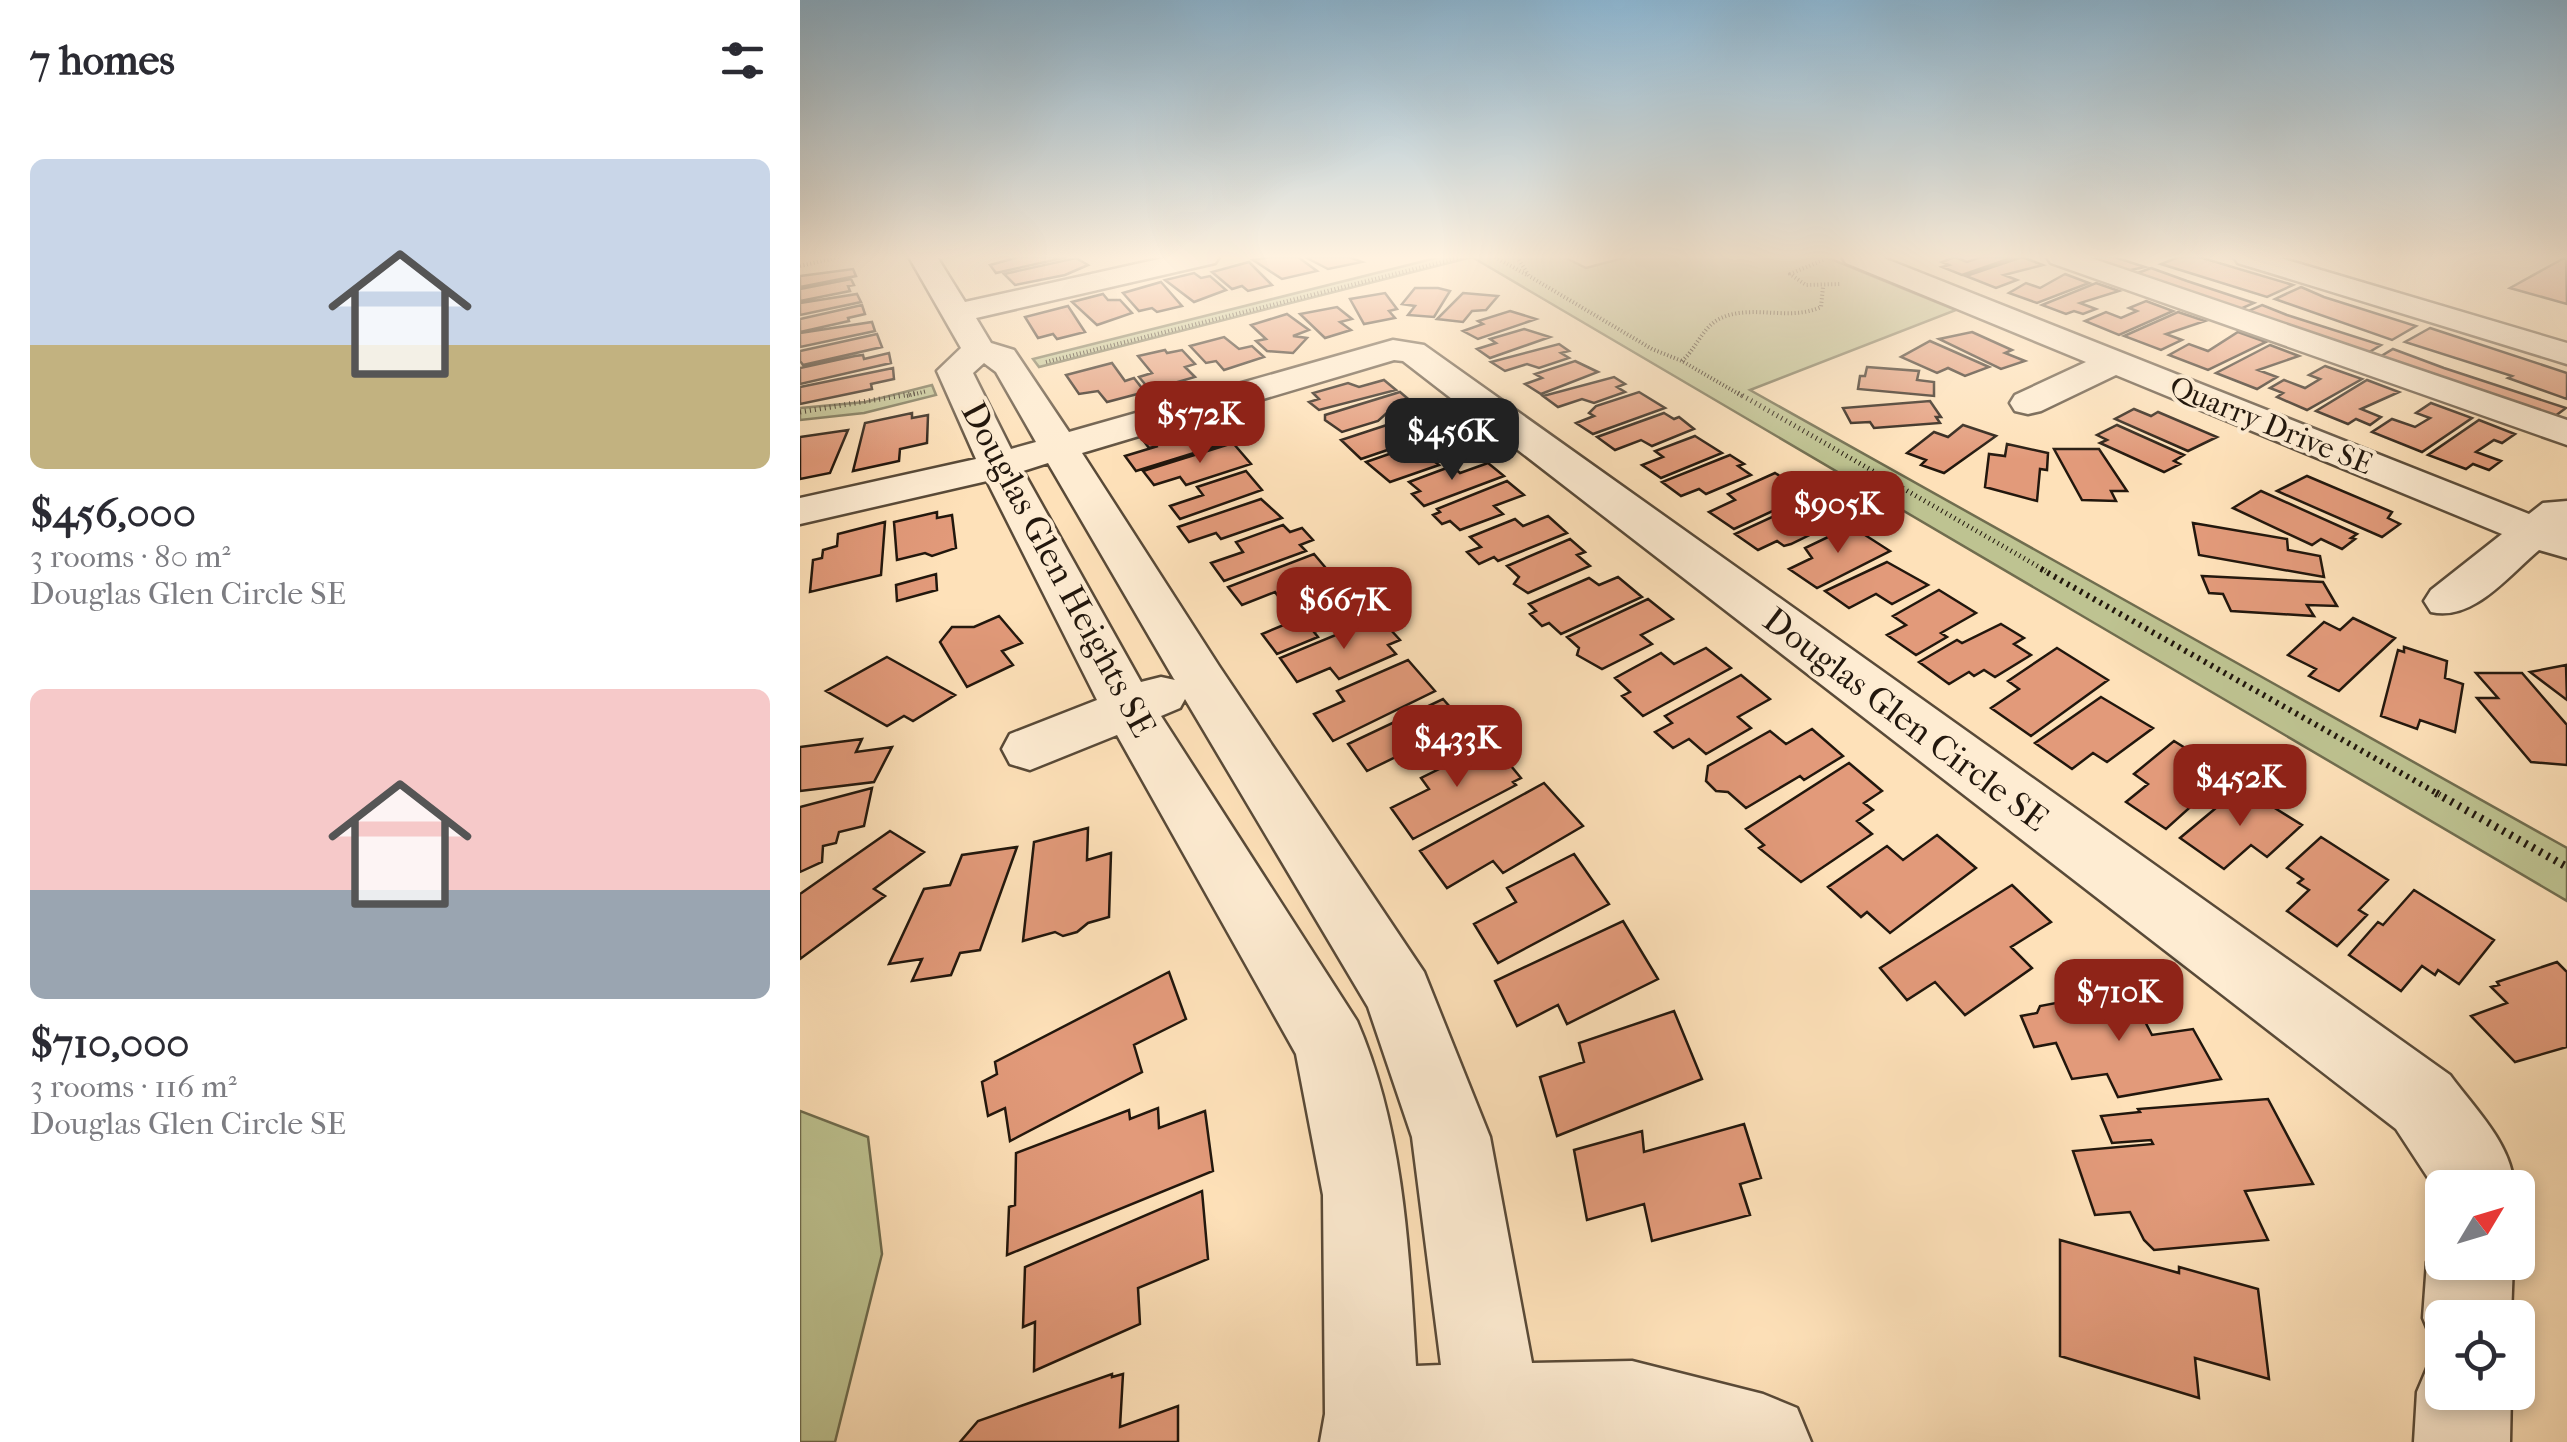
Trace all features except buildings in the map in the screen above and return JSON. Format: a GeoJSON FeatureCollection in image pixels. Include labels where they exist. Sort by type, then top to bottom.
{"type":"FeatureCollection","features":[{"type":"Feature","properties":{"kind":"street","name":"Douglas Glen Heights SE"},"geometry":{"type":"LineString","coordinates":[[961,324],[1028,456],[1128,709],[1331,1046],[1364,1195],[1370,1428]]}},
{"type":"Feature","properties":{"kind":"street"},"geometry":{"type":"LineString","coordinates":[[978,354],[1048,324]]}},
{"type":"Feature","properties":{"kind":"street","name":"Quarry Drive SE"},"geometry":{"type":"LineString","coordinates":[[2026,324],[2115,362],[2556,527]]}},
{"type":"Feature","properties":{"kind":"street"},"geometry":{"type":"LineString","coordinates":[[2254,324],[2567,433]]}},
{"type":"Feature","properties":{"kind":"street"},"geometry":{"type":"LineString","coordinates":[[2469,324],[2567,354]]}},
{"type":"Feature","properties":{"kind":"street"},"geometry":{"type":"LineString","coordinates":[[2521,324],[2567,338]]}},
{"type":"Feature","properties":{"kind":"street","name":"Douglas Glen Circle SE"},"geometry":{"type":"LineString","coordinates":[[1028,456],[1393,350],[1412,352],[2423,1102],[2471,1170]]}},
{"type":"Feature","properties":{"kind":"street"},"geometry":{"type":"LineString","coordinates":[[2028,403],[2115,362]]}},
{"type":"Feature","properties":{"kind":"street","name":"Douglas Glen Heights SE"},"geometry":{"type":"LineString","coordinates":[[1028,456],[1200,680],[1400,996],[1450,1137],[1494,1427]]}},
{"type":"Feature","properties":{"kind":"street"},"geometry":{"type":"LineString","coordinates":[[800,511],[870,498],[1028,456]]}},
{"type":"Feature","properties":{"kind":"street"},"geometry":{"type":"LineString","coordinates":[[2448,601],[2556,527]]}},
{"type":"Feature","properties":{"kind":"street"},"geometry":{"type":"LineString","coordinates":[[1030,750],[1200,680]]}},
{"type":"Feature","properties":{"kind":"street"},"geometry":{"type":"LineString","coordinates":[[1370,1428],[1494,1427],[1632,1408],[1763,1442]]}},
{"type":"Feature","properties":{"kind":"street"},"geometry":{"type":"LineString","coordinates":[[2462,1442],[2463,1410]]}},
{"type":"Feature","properties":{"kind":"path"},"geometry":{"type":"LineString","coordinates":[[800,412],[881,402],[978,354],[1126,324]]}},
{"type":"Feature","properties":{"kind":"path"},"geometry":{"type":"LineString","coordinates":[[1609,324],[1652,350],[1682,361],[2567,867]]}},
{"type":"Feature","properties":{"kind":"path"},"geometry":{"type":"LineString","coordinates":[[1682,361],[1713,324]]}},
{"type":"Feature","properties":{"kind":"path"},"geometry":{"type":"LineString","coordinates":[[1702,335],[1714,343]]}},
{"type":"Feature","properties":{"kind":"green space"},"geometry":{"type":"Polygon","coordinates":[[[1171,324],[1207,324],[1039,367],[1033,359],[1171,324]]]}},
{"type":"Feature","properties":{"kind":"green space"},"geometry":{"type":"Polygon","coordinates":[[[1586,324],[1919,324],[1750,390],[2567,848],[2567,901],[1586,324]]]}},
{"type":"Feature","properties":{"kind":"green space"},"geometry":{"type":"Polygon","coordinates":[[[932,385],[936,395],[864,413],[800,420],[800,408],[865,402],[932,385]]]}},
{"type":"Feature","properties":{"kind":"green space"},"geometry":{"type":"Polygon","coordinates":[[[800,1111],[868,1137],[882,1254],[835,1442],[800,1442],[800,1111]]]}}]}
